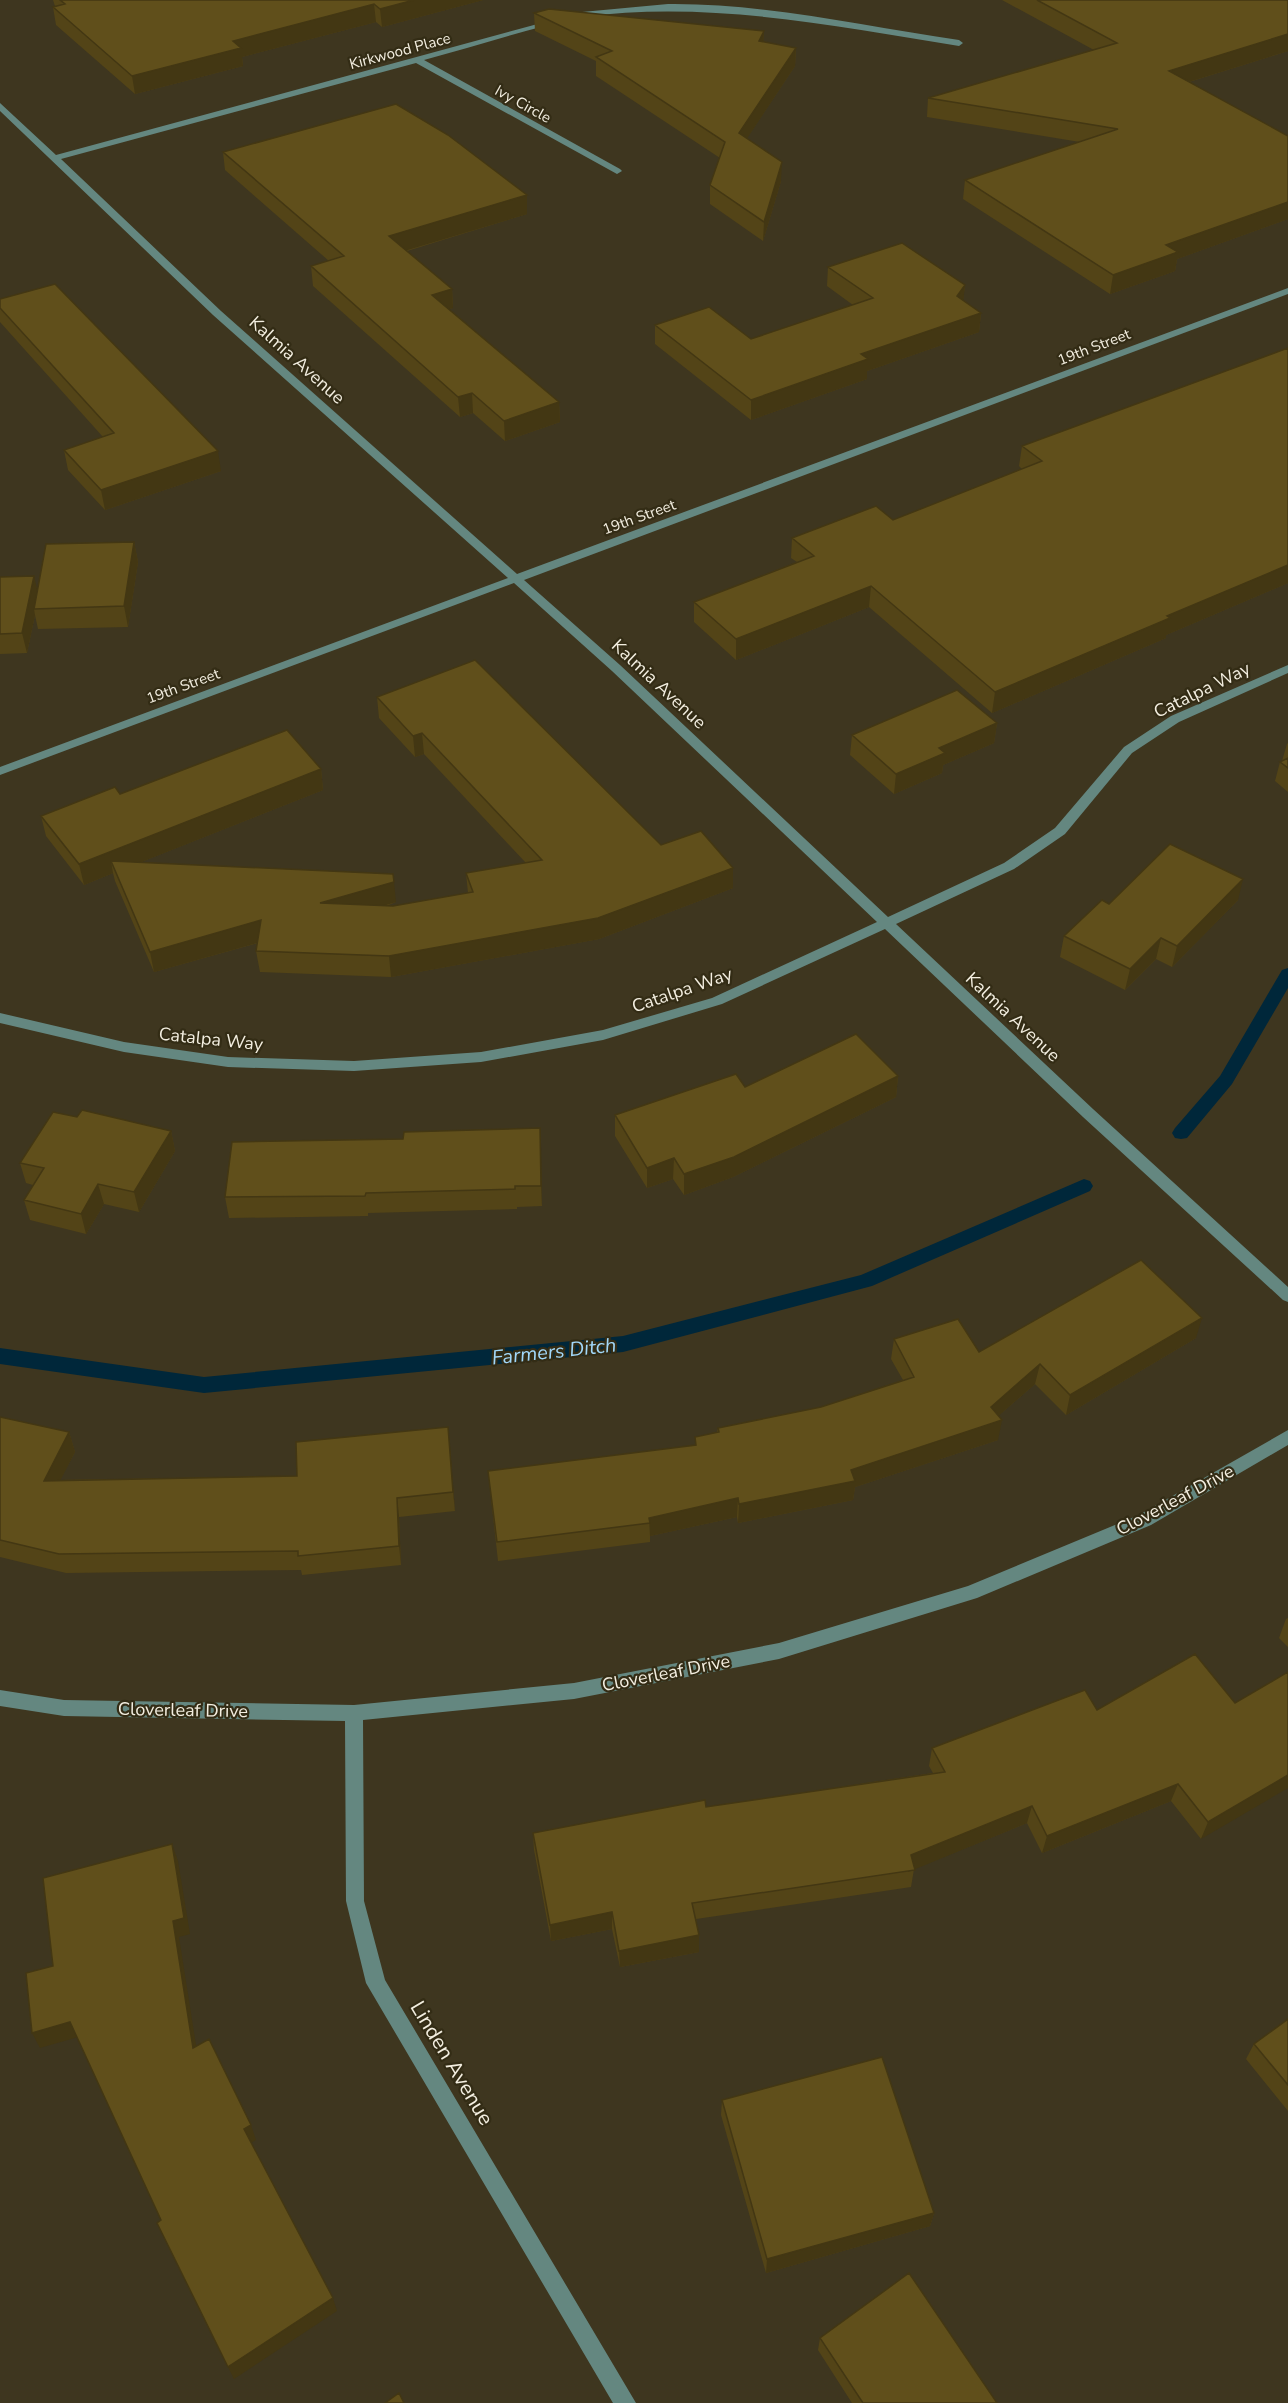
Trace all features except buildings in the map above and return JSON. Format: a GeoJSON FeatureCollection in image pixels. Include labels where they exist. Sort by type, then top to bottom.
{"type":"FeatureCollection","features":[{"type":"Feature","properties":{"kind":"street","name":"Kirkwood Place"},"geometry":{"type":"LineString","coordinates":[[55,158],[582,15],[629,9],[695,7],[759,9],[959,43]]}},
{"type":"Feature","properties":{"kind":"street","name":"Ivy Circle"},"geometry":{"type":"LineString","coordinates":[[417,60],[617,171]]}},
{"type":"Feature","properties":{"kind":"street","name":"Kalmia Avenue"},"geometry":{"type":"LineString","coordinates":[[0,106],[217,313],[616,668],[1088,1113],[1288,1296]]}},
{"type":"Feature","properties":{"kind":"street","name":"19th Street"},"geometry":{"type":"LineString","coordinates":[[0,771],[1288,291]]}},
{"type":"Feature","properties":{"kind":"street","name":"Catalpa Way"},"geometry":{"type":"LineString","coordinates":[[0,1018],[124,1047],[228,1062],[354,1066],[481,1057],[603,1035],[717,1001],[1009,866],[1059,831],[1128,750],[1175,719],[1288,669]]}},
{"type":"Feature","properties":{"kind":"street","name":"Cloverleaf Drive"},"geometry":{"type":"LineString","coordinates":[[0,1698],[64,1708],[354,1713],[574,1691],[779,1651],[971,1593],[1145,1520],[1288,1437]]}},
{"type":"Feature","properties":{"kind":"street","name":"Linden Avenue"},"geometry":{"type":"LineString","coordinates":[[354,1713],[355,1901],[376,1983],[625,2403]]}},
{"type":"Feature","properties":{"kind":"waterway","name":"Farmers Ditch"},"geometry":{"type":"LineString","coordinates":[[1181,1133],[1226,1080],[1288,974]]}},
{"type":"Feature","properties":{"kind":"waterway","name":"Farmers Ditch"},"geometry":{"type":"LineString","coordinates":[[0,1356],[204,1385],[623,1344],[865,1281],[1084,1186]]}}]}
